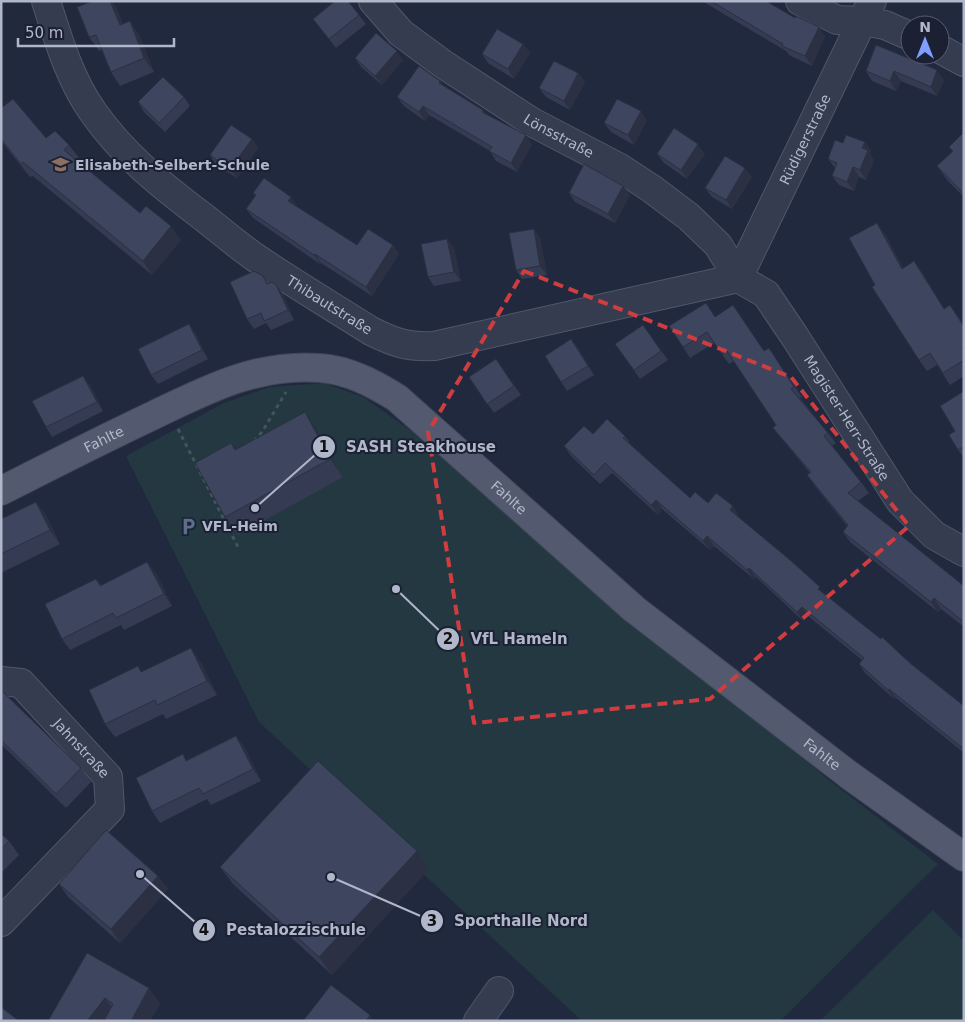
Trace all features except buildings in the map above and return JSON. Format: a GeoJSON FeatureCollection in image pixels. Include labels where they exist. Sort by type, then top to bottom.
{"type":"FeatureCollection","features":[{"type":"Feature","properties":{"kind":"main road","name":"Fahlte"},"geometry":{"type":"LineString","coordinates":[[1,491],[221,384],[252,374],[291,367],[321,368],[346,373],[376,385],[396,398],[634,609],[849,775],[964,856]]}},
{"type":"Feature","properties":{"kind":"street","name":"Thibautstraße"},"geometry":{"type":"LineString","coordinates":[[46,1],[64,56],[77,86],[111,137],[131,159],[157,182],[255,257],[364,326],[388,339],[412,347],[434,346],[738,278]]}},
{"type":"Feature","properties":{"kind":"street","name":"Lönsstraße"},"geometry":{"type":"LineString","coordinates":[[373,1],[401,33],[443,64],[532,122],[620,168],[689,217],[718,245],[738,278]]}},
{"type":"Feature","properties":{"kind":"street"},"geometry":{"type":"LineString","coordinates":[[800,1],[837,20],[867,11],[885,25],[900,32]]}},
{"type":"Feature","properties":{"kind":"street","name":"Rüdigerstraße"},"geometry":{"type":"LineString","coordinates":[[738,278],[867,11]]}},
{"type":"Feature","properties":{"kind":"street"},"geometry":{"type":"LineString","coordinates":[[950,54],[964,62]]}},
{"type":"Feature","properties":{"kind":"street","name":"Magister-Herr-Straße"},"geometry":{"type":"LineString","coordinates":[[738,278],[766,294],[796,337],[900,501],[934,535],[964,552]]}},
{"type":"Feature","properties":{"kind":"street","name":"Jahnstraße"},"geometry":{"type":"LineString","coordinates":[[1,681],[21,683],[108,777],[110,810],[1,922]]}},
{"type":"Feature","properties":{"kind":"street"},"geometry":{"type":"LineString","coordinates":[[478,1021],[499,990]]}},
{"type":"Feature","properties":{"kind":"path"},"geometry":{"type":"LineString","coordinates":[[252,444],[262,432],[287,390],[291,367]]}},
{"type":"Feature","properties":{"kind":"path"},"geometry":{"type":"LineString","coordinates":[[167,409],[238,546]]}},
{"type":"Feature","properties":{"kind":"path"},"geometry":{"type":"LineString","coordinates":[[200,472],[207,468]]}},
{"type":"Feature","properties":{"kind":"highlighted area"},"geometry":{"type":"Polygon","coordinates":[[[524,271],[791,377],[909,526],[710,699],[474,723],[428,432],[524,271]]]}},
{"type":"Feature","properties":{"kind":"shaded area"},"geometry":{"type":"Polygon","coordinates":[[[324,383],[363,397],[410,430],[829,780],[938,864],[780,1021],[582,1021],[259,722],[126,456],[224,403],[270,387],[324,383]]]}},
{"type":"Feature","properties":{"kind":"shaded area"},"geometry":{"type":"Polygon","coordinates":[[[933,910],[964,941],[964,1021],[820,1021],[933,910]]]}},
{"type":"Feature","properties":{"kind":"place","name":"Elisabeth-Selbert-Schule"},"geometry":{"type":"Point","coordinates":[61,165]}},
{"type":"Feature","properties":{"kind":"place","name":"SASH Steakhouse"},"geometry":{"type":"Point","coordinates":[255,508]}},
{"type":"Feature","properties":{"kind":"place","name":"VFL-Heim"},"geometry":{"type":"Point","coordinates":[188,526]}},
{"type":"Feature","properties":{"kind":"place","name":"VfL Hameln"},"geometry":{"type":"Point","coordinates":[396,589]}},
{"type":"Feature","properties":{"kind":"place","name":"Pestalozzischule"},"geometry":{"type":"Point","coordinates":[140,874]}},
{"type":"Feature","properties":{"kind":"place","name":"Sporthalle Nord"},"geometry":{"type":"Point","coordinates":[331,877]}}]}
